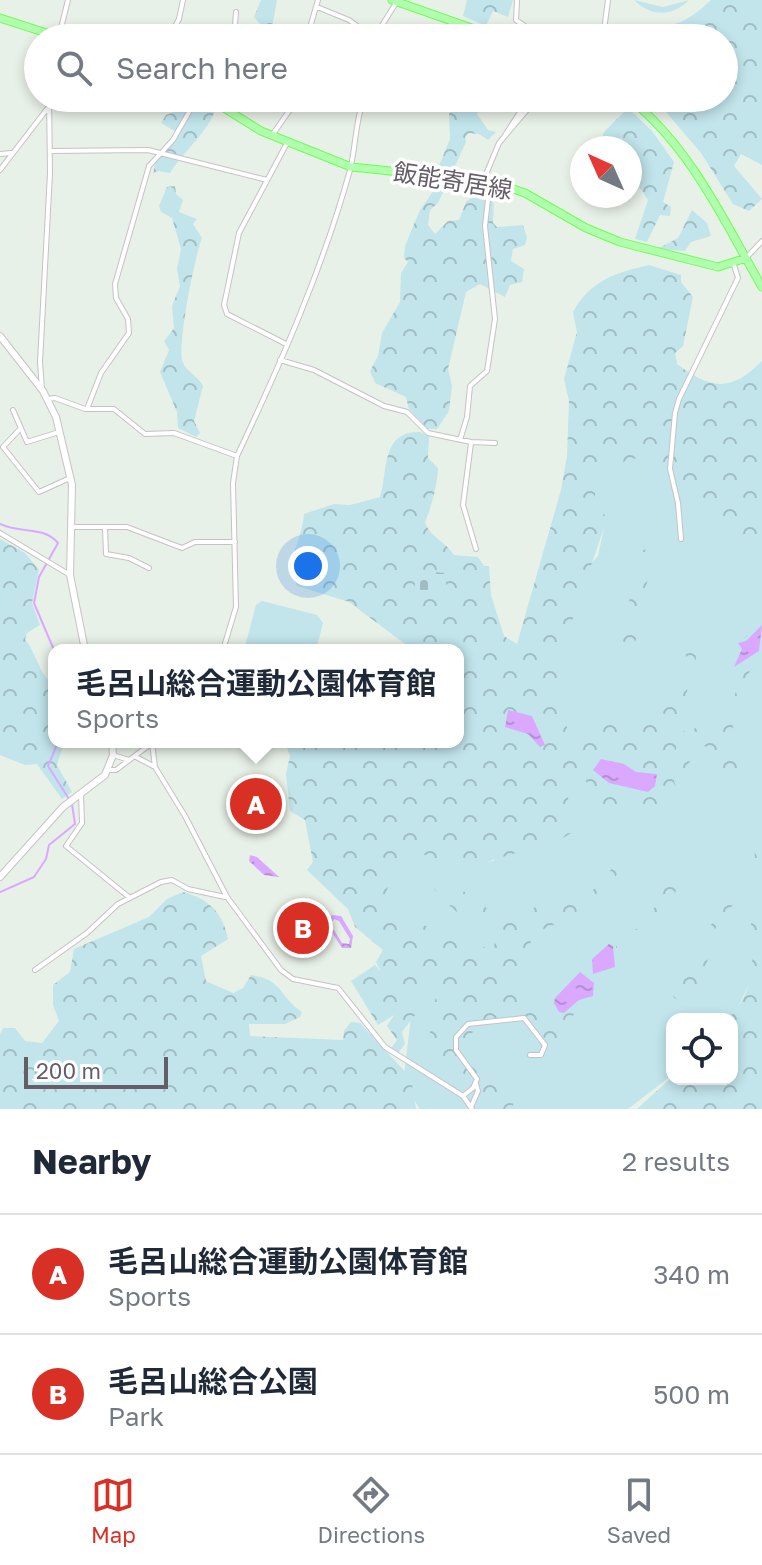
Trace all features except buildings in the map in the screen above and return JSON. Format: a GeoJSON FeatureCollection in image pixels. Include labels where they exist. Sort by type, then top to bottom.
{"type":"FeatureCollection","features":[{"type":"Feature","properties":{"kind":"main road"},"geometry":{"type":"LineString","coordinates":[[394,1],[460,24]]}},
{"type":"Feature","properties":{"kind":"main road"},"geometry":{"type":"LineString","coordinates":[[0,18],[24,26]]}},
{"type":"Feature","properties":{"kind":"main road","name":"飯能寄居線"},"geometry":{"type":"LineString","coordinates":[[232,112],[287,143],[351,167],[486,181],[539,199],[586,228],[620,242],[718,267],[734,265]]}},
{"type":"Feature","properties":{"kind":"main road"},"geometry":{"type":"LineString","coordinates":[[644,112],[686,156],[762,287]]}},
{"type":"Feature","properties":{"kind":"main road"},"geometry":{"type":"LineString","coordinates":[[734,265],[746,258]]}},
{"type":"Feature","properties":{"kind":"main road"},"geometry":{"type":"LineString","coordinates":[[0,336],[48,399],[59,432],[74,498],[70,575],[86,644]]}},
{"type":"Feature","properties":{"kind":"main road"},"geometry":{"type":"LineString","coordinates":[[0,877],[70,801],[99,781],[108,770],[112,748]]}},
{"type":"Feature","properties":{"kind":"street"},"geometry":{"type":"LineString","coordinates":[[62,24],[68,0]]}},
{"type":"Feature","properties":{"kind":"street"},"geometry":{"type":"LineString","coordinates":[[176,24],[183,0]]}},
{"type":"Feature","properties":{"kind":"street"},"geometry":{"type":"LineString","coordinates":[[312,24],[318,0]]}},
{"type":"Feature","properties":{"kind":"street"},"geometry":{"type":"LineString","coordinates":[[517,0],[516,20],[522,24]]}},
{"type":"Feature","properties":{"kind":"street"},"geometry":{"type":"LineString","coordinates":[[605,24],[608,0]]}},
{"type":"Feature","properties":{"kind":"street"},"geometry":{"type":"LineString","coordinates":[[382,24],[394,1]]}},
{"type":"Feature","properties":{"kind":"street"},"geometry":{"type":"LineString","coordinates":[[317,7],[354,24]]}},
{"type":"Feature","properties":{"kind":"street"},"geometry":{"type":"LineString","coordinates":[[235,24],[236,12]]}},
{"type":"Feature","properties":{"kind":"street"},"geometry":{"type":"LineString","coordinates":[[0,170],[45,112]]}},
{"type":"Feature","properties":{"kind":"street"},"geometry":{"type":"LineString","coordinates":[[43,391],[40,362],[49,112]]}},
{"type":"Feature","properties":{"kind":"street"},"geometry":{"type":"LineString","coordinates":[[87,409],[101,373],[129,333],[128,319],[116,298],[118,265],[149,166],[178,134],[190,112]]}},
{"type":"Feature","properties":{"kind":"street"},"geometry":{"type":"LineString","coordinates":[[272,136],[290,112]]}},
{"type":"Feature","properties":{"kind":"street"},"geometry":{"type":"LineString","coordinates":[[225,644],[236,613],[233,483],[237,456],[280,360],[351,167],[359,112]]}},
{"type":"Feature","properties":{"kind":"street"},"geometry":{"type":"LineString","coordinates":[[460,440],[467,417],[470,386],[487,371],[492,346],[494,306],[485,226],[486,181],[499,143],[520,112]]}},
{"type":"Feature","properties":{"kind":"street"},"geometry":{"type":"LineString","coordinates":[[499,143],[525,112]]}},
{"type":"Feature","properties":{"kind":"street"},"geometry":{"type":"LineString","coordinates":[[286,344],[224,311],[239,233],[287,143]]}},
{"type":"Feature","properties":{"kind":"street"},"geometry":{"type":"LineString","coordinates":[[50,151],[135,149],[267,180]]}},
{"type":"Feature","properties":{"kind":"street"},"geometry":{"type":"LineString","coordinates":[[0,154],[11,153]]}},
{"type":"Feature","properties":{"kind":"street"},"geometry":{"type":"LineString","coordinates":[[746,258],[762,241]]}},
{"type":"Feature","properties":{"kind":"street"},"geometry":{"type":"LineString","coordinates":[[681,539],[670,469],[672,431],[679,399],[738,278],[734,265]]}},
{"type":"Feature","properties":{"kind":"street"},"geometry":{"type":"LineString","coordinates":[[280,360],[314,370],[376,402],[407,412],[428,433],[471,442],[495,443]]}},
{"type":"Feature","properties":{"kind":"street"},"geometry":{"type":"LineString","coordinates":[[48,399],[55,398],[87,409],[114,409],[145,434],[174,433],[237,456]]}},
{"type":"Feature","properties":{"kind":"street"},"geometry":{"type":"LineString","coordinates":[[13,410],[30,443],[59,432]]}},
{"type":"Feature","properties":{"kind":"street"},"geometry":{"type":"LineString","coordinates":[[21,428],[3,447],[39,492],[70,478]]}},
{"type":"Feature","properties":{"kind":"street"},"geometry":{"type":"LineString","coordinates":[[471,442],[463,505],[476,549]]}},
{"type":"Feature","properties":{"kind":"street"},"geometry":{"type":"LineString","coordinates":[[72,527],[132,529],[182,548],[195,542],[235,542]]}},
{"type":"Feature","properties":{"kind":"street"},"geometry":{"type":"LineString","coordinates":[[105,528],[106,554],[129,558],[149,568]]}},
{"type":"Feature","properties":{"kind":"street"},"geometry":{"type":"LineString","coordinates":[[0,533],[70,575]]}},
{"type":"Feature","properties":{"kind":"street"},"geometry":{"type":"LineString","coordinates":[[108,770],[116,770],[145,748]]}},
{"type":"Feature","properties":{"kind":"street"},"geometry":{"type":"LineString","coordinates":[[153,748],[155,767],[185,816],[227,897],[285,974],[293,979],[335,986],[396,1056],[463,1096],[472,1108]]}},
{"type":"Feature","properties":{"kind":"street"},"geometry":{"type":"LineString","coordinates":[[113,755],[129,760]]}},
{"type":"Feature","properties":{"kind":"street"},"geometry":{"type":"LineString","coordinates":[[135,756],[155,767]]}},
{"type":"Feature","properties":{"kind":"street"},"geometry":{"type":"LineString","coordinates":[[81,794],[82,823],[66,846],[130,898]]}},
{"type":"Feature","properties":{"kind":"street"},"geometry":{"type":"LineString","coordinates":[[35,970],[130,898],[172,880],[188,889],[227,897]]}},
{"type":"Feature","properties":{"kind":"street"},"geometry":{"type":"LineString","coordinates":[[472,1108],[478,1091],[455,1044],[459,1031],[468,1024],[524,1018],[545,1045],[541,1055],[530,1055]]}},
{"type":"Feature","properties":{"kind":"street"},"geometry":{"type":"LineString","coordinates":[[463,1096],[476,1084]]}},
{"type":"Feature","properties":{"kind":"green space"},"geometry":{"type":"Polygon","coordinates":[[[261,0],[277,0],[273,24],[260,24],[254,17],[261,0]]]}},
{"type":"Feature","properties":{"kind":"green space"},"geometry":{"type":"Polygon","coordinates":[[[467,0],[513,0],[508,17],[493,11],[487,24],[463,16],[467,0]]]}},
{"type":"Feature","properties":{"kind":"green space"},"geometry":{"type":"Polygon","coordinates":[[[634,0],[663,7],[689,0],[676,10],[662,13],[647,10],[634,0]]]}},
{"type":"Feature","properties":{"kind":"green space"},"geometry":{"type":"Polygon","coordinates":[[[711,0],[762,0],[762,165],[741,154],[734,166],[762,199],[749,211],[733,204],[701,153],[666,112],[738,112],[738,24],[674,24],[693,15],[711,0]]]}},
{"type":"Feature","properties":{"kind":"green space"},"geometry":{"type":"Polygon","coordinates":[[[174,112],[215,112],[170,173],[157,171],[153,174],[155,163],[176,132],[161,123],[166,115],[174,112]]]}},
{"type":"Feature","properties":{"kind":"green space"},"geometry":{"type":"Polygon","coordinates":[[[478,112],[488,130],[496,132],[488,140],[479,134],[469,133],[465,137],[466,142],[438,203],[430,210],[428,225],[435,234],[448,221],[459,220],[466,202],[480,190],[494,195],[493,223],[497,227],[523,225],[527,238],[525,245],[513,249],[511,261],[524,269],[522,282],[510,285],[505,297],[480,284],[466,292],[448,369],[452,386],[449,411],[437,429],[428,429],[409,409],[406,397],[375,383],[370,371],[378,356],[382,333],[400,302],[401,273],[408,262],[404,258],[405,246],[419,212],[438,184],[438,168],[450,139],[449,114],[478,112]]]}},
{"type":"Feature","properties":{"kind":"green space"},"geometry":{"type":"Polygon","coordinates":[[[624,112],[632,112],[652,131],[674,162],[663,202],[671,207],[670,216],[660,215],[647,242],[635,239],[648,200],[642,191],[642,136],[602,136],[624,112]]]}},
{"type":"Feature","properties":{"kind":"green space"},"geometry":{"type":"Polygon","coordinates":[[[175,186],[176,194],[183,200],[179,212],[197,219],[193,224],[202,238],[187,302],[182,340],[183,363],[203,386],[194,421],[200,433],[196,437],[178,428],[177,412],[160,372],[169,350],[164,341],[174,328],[172,306],[180,286],[177,269],[181,249],[172,218],[161,212],[159,206],[167,187],[175,186]]]}},
{"type":"Feature","properties":{"kind":"green space"},"geometry":{"type":"Polygon","coordinates":[[[692,210],[707,223],[711,236],[691,242],[685,251],[657,249],[678,238],[692,210]]]}},
{"type":"Feature","properties":{"kind":"green space"},"geometry":{"type":"Polygon","coordinates":[[[649,265],[681,275],[681,282],[693,297],[683,346],[675,353],[677,364],[689,372],[710,382],[730,383],[762,361],[762,560],[640,457],[601,468],[594,500],[607,519],[556,668],[565,714],[562,720],[572,734],[590,741],[596,721],[612,712],[621,718],[650,709],[659,713],[669,696],[680,694],[686,658],[685,633],[689,632],[695,643],[696,656],[681,711],[684,732],[724,712],[732,701],[746,665],[750,660],[753,664],[730,714],[736,751],[742,765],[749,767],[749,775],[709,769],[710,751],[705,746],[698,749],[683,772],[680,769],[688,751],[679,740],[670,767],[676,787],[655,815],[610,811],[587,796],[586,779],[572,778],[568,799],[574,831],[545,850],[516,853],[483,863],[451,864],[402,847],[396,850],[400,872],[387,889],[401,917],[429,928],[425,931],[427,936],[440,928],[471,945],[485,948],[493,948],[497,938],[492,931],[457,912],[431,883],[455,887],[495,913],[517,920],[533,908],[586,896],[603,881],[619,858],[622,868],[597,895],[567,918],[532,935],[528,956],[535,956],[536,965],[522,965],[519,968],[523,1002],[539,1007],[551,1003],[560,1015],[577,1005],[581,1007],[564,1025],[556,1053],[566,1064],[556,1063],[549,1044],[532,1022],[473,1032],[467,1038],[468,1046],[515,1099],[512,1109],[480,1109],[481,1087],[459,1090],[442,1078],[438,1062],[432,1064],[427,1060],[433,1005],[442,983],[441,977],[428,979],[418,1011],[402,1032],[405,1044],[398,1053],[391,1048],[397,1040],[387,1026],[394,1015],[378,1025],[351,981],[375,965],[381,972],[376,962],[383,950],[355,927],[348,909],[307,870],[313,862],[305,820],[290,811],[286,774],[290,756],[287,748],[464,748],[464,644],[405,644],[349,602],[297,586],[293,558],[304,514],[334,504],[350,505],[380,497],[392,446],[407,433],[420,432],[429,436],[428,458],[438,468],[434,495],[425,522],[427,527],[454,555],[478,557],[484,566],[489,566],[491,595],[504,636],[517,644],[561,490],[567,456],[569,401],[564,379],[577,332],[573,312],[596,285],[625,271],[649,265]]]}},
{"type":"Feature","properties":{"kind":"green space"},"geometry":{"type":"Polygon","coordinates":[[[645,452],[762,557],[762,958],[735,1013],[666,1013],[666,1080],[628,1109],[420,1109],[403,1084],[418,957],[343,873],[392,823],[451,864],[494,861],[546,726],[567,588],[598,556],[605,523],[577,513],[587,459],[645,452]]]}},
{"type":"Feature","properties":{"kind":"green space"},"geometry":{"type":"Polygon","coordinates":[[[0,539],[25,553],[39,570],[32,603],[40,625],[27,633],[25,639],[48,679],[48,748],[62,748],[57,765],[72,792],[62,799],[37,764],[25,765],[0,755],[0,539]]]}},
{"type":"Feature","properties":{"kind":"green space"},"geometry":{"type":"Polygon","coordinates":[[[648,549],[653,562],[645,590],[637,585],[643,550],[648,549]]]}},
{"type":"Feature","properties":{"kind":"green space"},"geometry":{"type":"Polygon","coordinates":[[[416,571],[446,573],[446,595],[414,594],[416,571]]]}},
{"type":"Feature","properties":{"kind":"green space"},"geometry":{"type":"Polygon","coordinates":[[[631,594],[642,597],[644,607],[636,619],[640,633],[630,650],[618,687],[615,682],[620,660],[617,644],[631,619],[628,605],[631,594]]]}},
{"type":"Feature","properties":{"kind":"green space"},"geometry":{"type":"Polygon","coordinates":[[[262,601],[317,615],[323,623],[318,644],[246,644],[256,605],[262,601]]]}},
{"type":"Feature","properties":{"kind":"green space"},"geometry":{"type":"Polygon","coordinates":[[[762,609],[762,624],[743,639],[743,622],[762,609]]]}},
{"type":"Feature","properties":{"kind":"green space"},"geometry":{"type":"Polygon","coordinates":[[[760,824],[762,868],[743,878],[737,899],[710,936],[707,931],[734,882],[755,858],[754,847],[739,838],[739,828],[760,824]]]}},
{"type":"Feature","properties":{"kind":"green space"},"geometry":{"type":"Polygon","coordinates":[[[692,848],[697,849],[696,853],[681,865],[681,877],[671,900],[627,950],[617,954],[616,946],[642,924],[662,898],[654,889],[668,881],[673,866],[692,848]]]}},
{"type":"Feature","properties":{"kind":"green space"},"geometry":{"type":"Polygon","coordinates":[[[183,892],[213,908],[226,929],[228,939],[201,956],[206,981],[233,993],[243,988],[251,975],[262,977],[275,985],[302,1012],[300,1017],[285,1024],[249,1024],[250,1036],[343,1040],[344,1031],[351,1022],[360,1023],[411,1078],[416,1109],[0,1109],[0,1034],[3,1028],[15,1028],[25,1041],[42,1043],[59,1021],[53,1005],[53,985],[70,972],[74,949],[149,917],[167,899],[183,892]]]}},
{"type":"Feature","properties":{"kind":"green space"},"geometry":{"type":"Polygon","coordinates":[[[751,910],[762,911],[762,1109],[637,1109],[666,1082],[666,1085],[738,1085],[738,1013],[733,1013],[746,993],[752,954],[751,910]]]}},
{"type":"Feature","properties":{"kind":"green space"},"geometry":{"type":"Polygon","coordinates":[[[707,944],[707,964],[701,977],[690,994],[675,999],[672,994],[674,989],[695,969],[707,944]]]}},
{"type":"Feature","properties":{"kind":"water"},"geometry":{"type":"Polygon","coordinates":[[[762,625],[759,651],[734,667],[742,649],[738,643],[746,641],[762,625]]]}},
{"type":"Feature","properties":{"kind":"water"},"geometry":{"type":"Polygon","coordinates":[[[508,710],[532,716],[545,745],[540,747],[528,734],[505,727],[508,710]]]}},
{"type":"Feature","properties":{"kind":"water"},"geometry":{"type":"Polygon","coordinates":[[[601,759],[624,764],[636,772],[657,774],[655,786],[648,792],[609,783],[593,770],[601,759]]]}},
{"type":"Feature","properties":{"kind":"water"},"geometry":{"type":"Polygon","coordinates":[[[250,855],[257,857],[279,877],[264,875],[249,861],[250,855]]]}},
{"type":"Feature","properties":{"kind":"water"},"geometry":{"type":"Polygon","coordinates":[[[332,915],[341,916],[353,936],[351,948],[342,948],[333,934],[311,940],[308,928],[315,923],[326,923],[332,915]],[[334,919],[329,926],[316,928],[315,933],[319,936],[334,930],[342,943],[349,944],[350,939],[339,921],[334,919]]]}},
{"type":"Feature","properties":{"kind":"water"},"geometry":{"type":"Polygon","coordinates":[[[609,944],[613,946],[615,967],[593,974],[592,959],[609,944]]]}},
{"type":"Feature","properties":{"kind":"water"},"geometry":{"type":"Polygon","coordinates":[[[580,972],[594,983],[593,996],[579,1000],[564,1013],[559,1012],[555,998],[580,972]]]}},
{"type":"Feature","properties":{"kind":"waterway"},"geometry":{"type":"LineString","coordinates":[[0,524],[45,534],[58,543],[39,577],[34,603],[51,644]]}},
{"type":"Feature","properties":{"kind":"waterway"},"geometry":{"type":"LineString","coordinates":[[56,748],[48,766],[69,799]]}},
{"type":"Feature","properties":{"kind":"waterway"},"geometry":{"type":"LineString","coordinates":[[0,892],[34,877],[46,859],[49,845],[75,824],[72,804]]}},
{"type":"Feature","properties":{"kind":"place","name":"毛呂山総合運動公園体育館"},"geometry":{"type":"Point","coordinates":[256,804]}},
{"type":"Feature","properties":{"kind":"place","name":"毛呂山総合公園"},"geometry":{"type":"Point","coordinates":[303,928]}}]}
